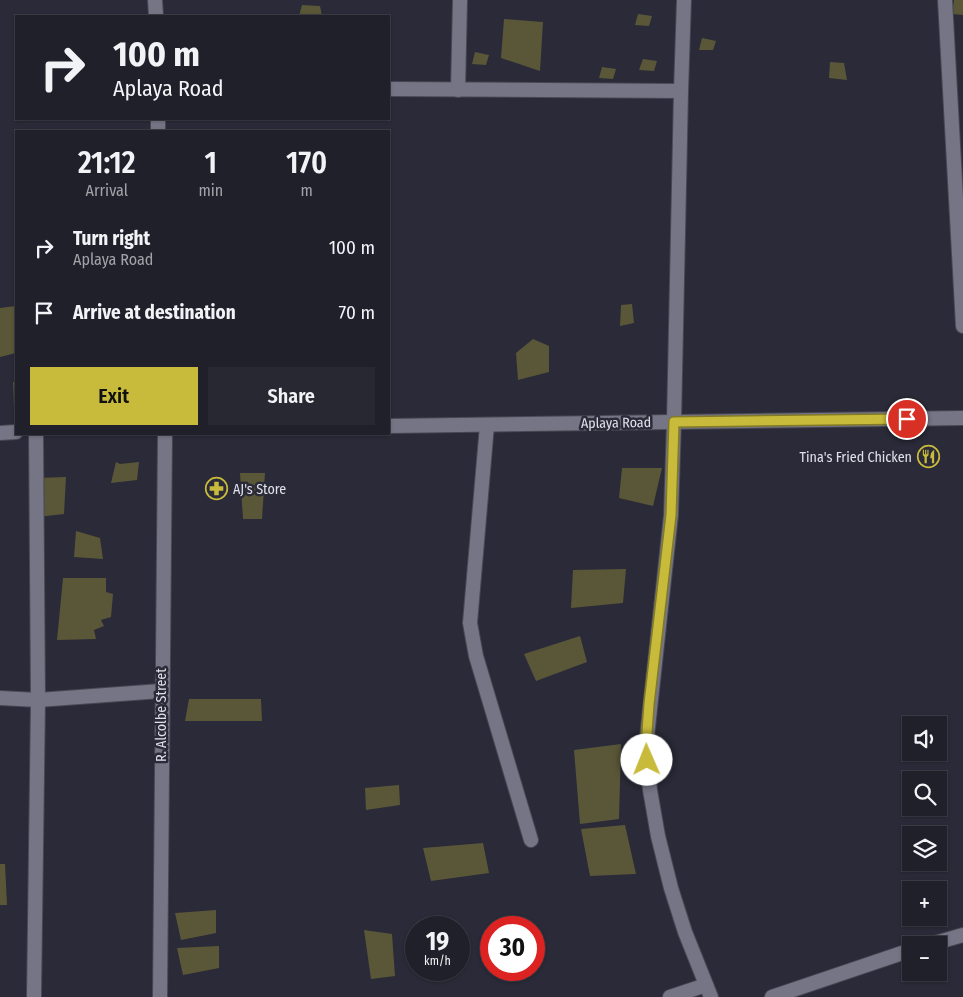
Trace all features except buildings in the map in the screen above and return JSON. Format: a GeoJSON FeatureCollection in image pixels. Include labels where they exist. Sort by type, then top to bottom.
{"type":"FeatureCollection","features":[{"type":"Feature","properties":{"kind":"street"},"geometry":{"type":"LineString","coordinates":[[155,0],[156,15]]}},
{"type":"Feature","properties":{"kind":"street"},"geometry":{"type":"LineString","coordinates":[[458,90],[460,0]]}},
{"type":"Feature","properties":{"kind":"street"},"geometry":{"type":"LineString","coordinates":[[670,997],[708,991],[685,932],[671,888],[658,836],[650,790],[646,746],[671,515],[684,0]]}},
{"type":"Feature","properties":{"kind":"street"},"geometry":{"type":"LineString","coordinates":[[945,0],[958,152],[963,326]]}},
{"type":"Feature","properties":{"kind":"street"},"geometry":{"type":"LineString","coordinates":[[390,90],[682,91]]}},
{"type":"Feature","properties":{"kind":"street","name":"Aplaya Road"},"geometry":{"type":"LineString","coordinates":[[390,426],[963,418]]}},
{"type":"Feature","properties":{"kind":"street"},"geometry":{"type":"LineString","coordinates":[[487,425],[470,623],[476,656],[531,840]]}},
{"type":"Feature","properties":{"kind":"street"},"geometry":{"type":"LineString","coordinates":[[0,433],[15,432]]}},
{"type":"Feature","properties":{"kind":"street"},"geometry":{"type":"LineString","coordinates":[[34,997],[38,700],[36,435]]}},
{"type":"Feature","properties":{"kind":"street","name":"R. Alcolbe Street"},"geometry":{"type":"LineString","coordinates":[[160,997],[161,691],[165,435]]}},
{"type":"Feature","properties":{"kind":"street"},"geometry":{"type":"LineString","coordinates":[[0,698],[38,700],[161,691]]}},
{"type":"Feature","properties":{"kind":"street"},"geometry":{"type":"LineString","coordinates":[[947,940],[963,935]]}},
{"type":"Feature","properties":{"kind":"street"},"geometry":{"type":"LineString","coordinates":[[772,997],[902,953]]}},
{"type":"Feature","properties":{"kind":"place","name":"Tina's Fried Chicken"},"geometry":{"type":"Point","coordinates":[928,457]}},
{"type":"Feature","properties":{"kind":"place","name":"AJ's Store"},"geometry":{"type":"Point","coordinates":[217,489]}},
{"type":"Feature","properties":{"kind":"route"},"geometry":{"type":"LineString","coordinates":[[647,760],[649,704],[671,515],[674,422],[907,419]]}}]}
